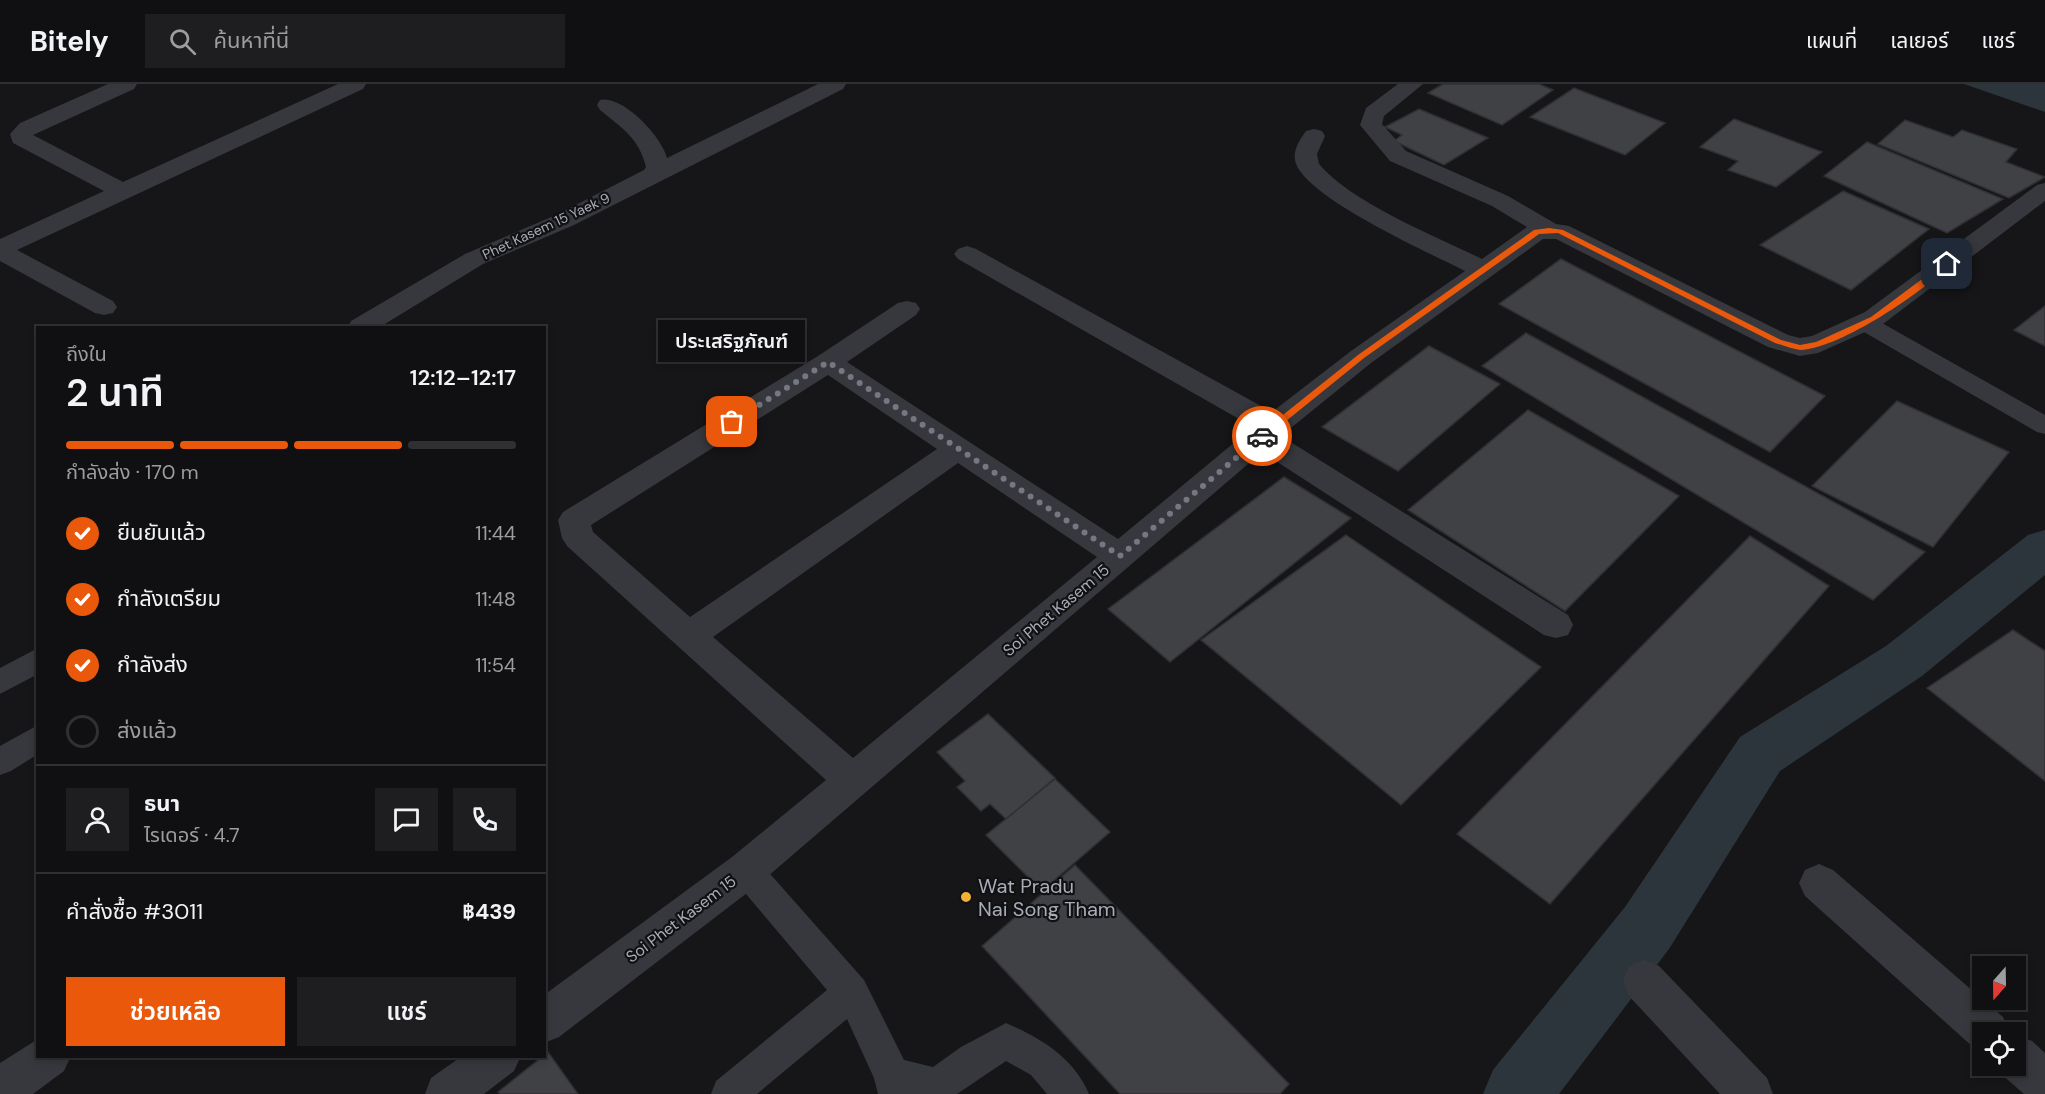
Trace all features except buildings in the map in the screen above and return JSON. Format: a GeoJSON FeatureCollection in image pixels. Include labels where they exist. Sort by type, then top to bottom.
{"type":"FeatureCollection","features":[{"type":"Feature","properties":{"kind":"street"},"geometry":{"type":"LineString","coordinates":[[122,191],[21,138],[21,134],[28,128],[126,84]]}},
{"type":"Feature","properties":{"kind":"street"},"geometry":{"type":"LineString","coordinates":[[0,249],[355,84]]}},
{"type":"Feature","properties":{"kind":"street","name":"Phet Kasem 15 Yaek 9"},"geometry":{"type":"LineString","coordinates":[[363,326],[474,259],[565,220],[835,84]]}},
{"type":"Feature","properties":{"kind":"street"},"geometry":{"type":"LineString","coordinates":[[1412,84],[1374,113],[1371,125],[1398,156],[1500,201],[1549,230],[1560,231],[1791,346],[1818,344],[1865,322],[2045,190]]}},
{"type":"Feature","properties":{"kind":"street"},"geometry":{"type":"LineString","coordinates":[[608,105],[636,129],[653,148],[658,167],[652,175]]}},
{"type":"Feature","properties":{"kind":"street"},"geometry":{"type":"LineString","coordinates":[[1314,136],[1305,153],[1308,166],[1328,188],[1484,270]]}},
{"type":"Feature","properties":{"kind":"street","name":"Soi Phet Kasem 15"},"geometry":{"type":"LineString","coordinates":[[546,1020],[746,870],[1268,431],[1361,357],[1537,232],[1549,230]]}},
{"type":"Feature","properties":{"kind":"street"},"geometry":{"type":"LineString","coordinates":[[0,249],[104,307]]}},
{"type":"Feature","properties":{"kind":"street"},"geometry":{"type":"LineString","coordinates":[[967,254],[1268,431],[1556,625]]}},
{"type":"Feature","properties":{"kind":"street"},"geometry":{"type":"LineString","coordinates":[[853,781],[578,538],[574,520],[828,362],[907,309]]}},
{"type":"Feature","properties":{"kind":"street"},"geometry":{"type":"LineString","coordinates":[[828,362],[1120,556]]}},
{"type":"Feature","properties":{"kind":"street"},"geometry":{"type":"LineString","coordinates":[[688,636],[959,448]]}},
{"type":"Feature","properties":{"kind":"street"},"geometry":{"type":"LineString","coordinates":[[1819,883],[1977,1022]]}},
{"type":"Feature","properties":{"kind":"street"},"geometry":{"type":"LineString","coordinates":[[1644,981],[1751,1094]]}},
{"type":"Feature","properties":{"kind":"street"},"geometry":{"type":"LineString","coordinates":[[0,1090],[46,1058]]}},
{"type":"Feature","properties":{"kind":"street"},"geometry":{"type":"LineString","coordinates":[[447,1094],[496,1058]]}},
{"type":"Feature","properties":{"kind":"street"},"geometry":{"type":"LineString","coordinates":[[2026,1066],[2045,1083]]}},
{"type":"Feature","properties":{"kind":"lane"},"geometry":{"type":"LineString","coordinates":[[1865,322],[2045,426]]}},
{"type":"Feature","properties":{"kind":"lane"},"geometry":{"type":"LineString","coordinates":[[0,682],[36,660]]}},
{"type":"Feature","properties":{"kind":"lane"},"geometry":{"type":"LineString","coordinates":[[0,762],[36,739]]}},
{"type":"Feature","properties":{"kind":"lane"},"geometry":{"type":"LineString","coordinates":[[746,870],[852,992],[894,1084],[937,1086],[1006,1041],[1044,1062],[1071,1094]]}},
{"type":"Feature","properties":{"kind":"lane"},"geometry":{"type":"LineString","coordinates":[[729,1094],[852,992]]}},
{"type":"Feature","properties":{"kind":"shaded area"},"geometry":{"type":"Polygon","coordinates":[[[1964,84],[2045,84],[2045,112],[1964,84]]]}},
{"type":"Feature","properties":{"kind":"waterway"},"geometry":{"type":"LineString","coordinates":[[1517,1094],[1647,928],[1760,754],[1904,661],[2045,548]]}},
{"type":"Feature","properties":{"kind":"way so far"},"geometry":{"type":"LineString","coordinates":[[732,422],[828,362],[1120,556],[1262,436]]}},
{"type":"Feature","properties":{"kind":"place","name":"ประเสริฐภัณฑ์"},"geometry":{"type":"Point","coordinates":[732,422]}},
{"type":"Feature","properties":{"kind":"place","name":"Wat Pradu Nai Song Tham"},"geometry":{"type":"Point","coordinates":[966,897]}},
{"type":"Feature","properties":{"kind":"route"},"geometry":{"type":"LineString","coordinates":[[1262,436],[1361,357],[1537,232],[1560,231],[1778,341],[1800,347],[1818,344],[1874,318],[1947,264]]}}]}
